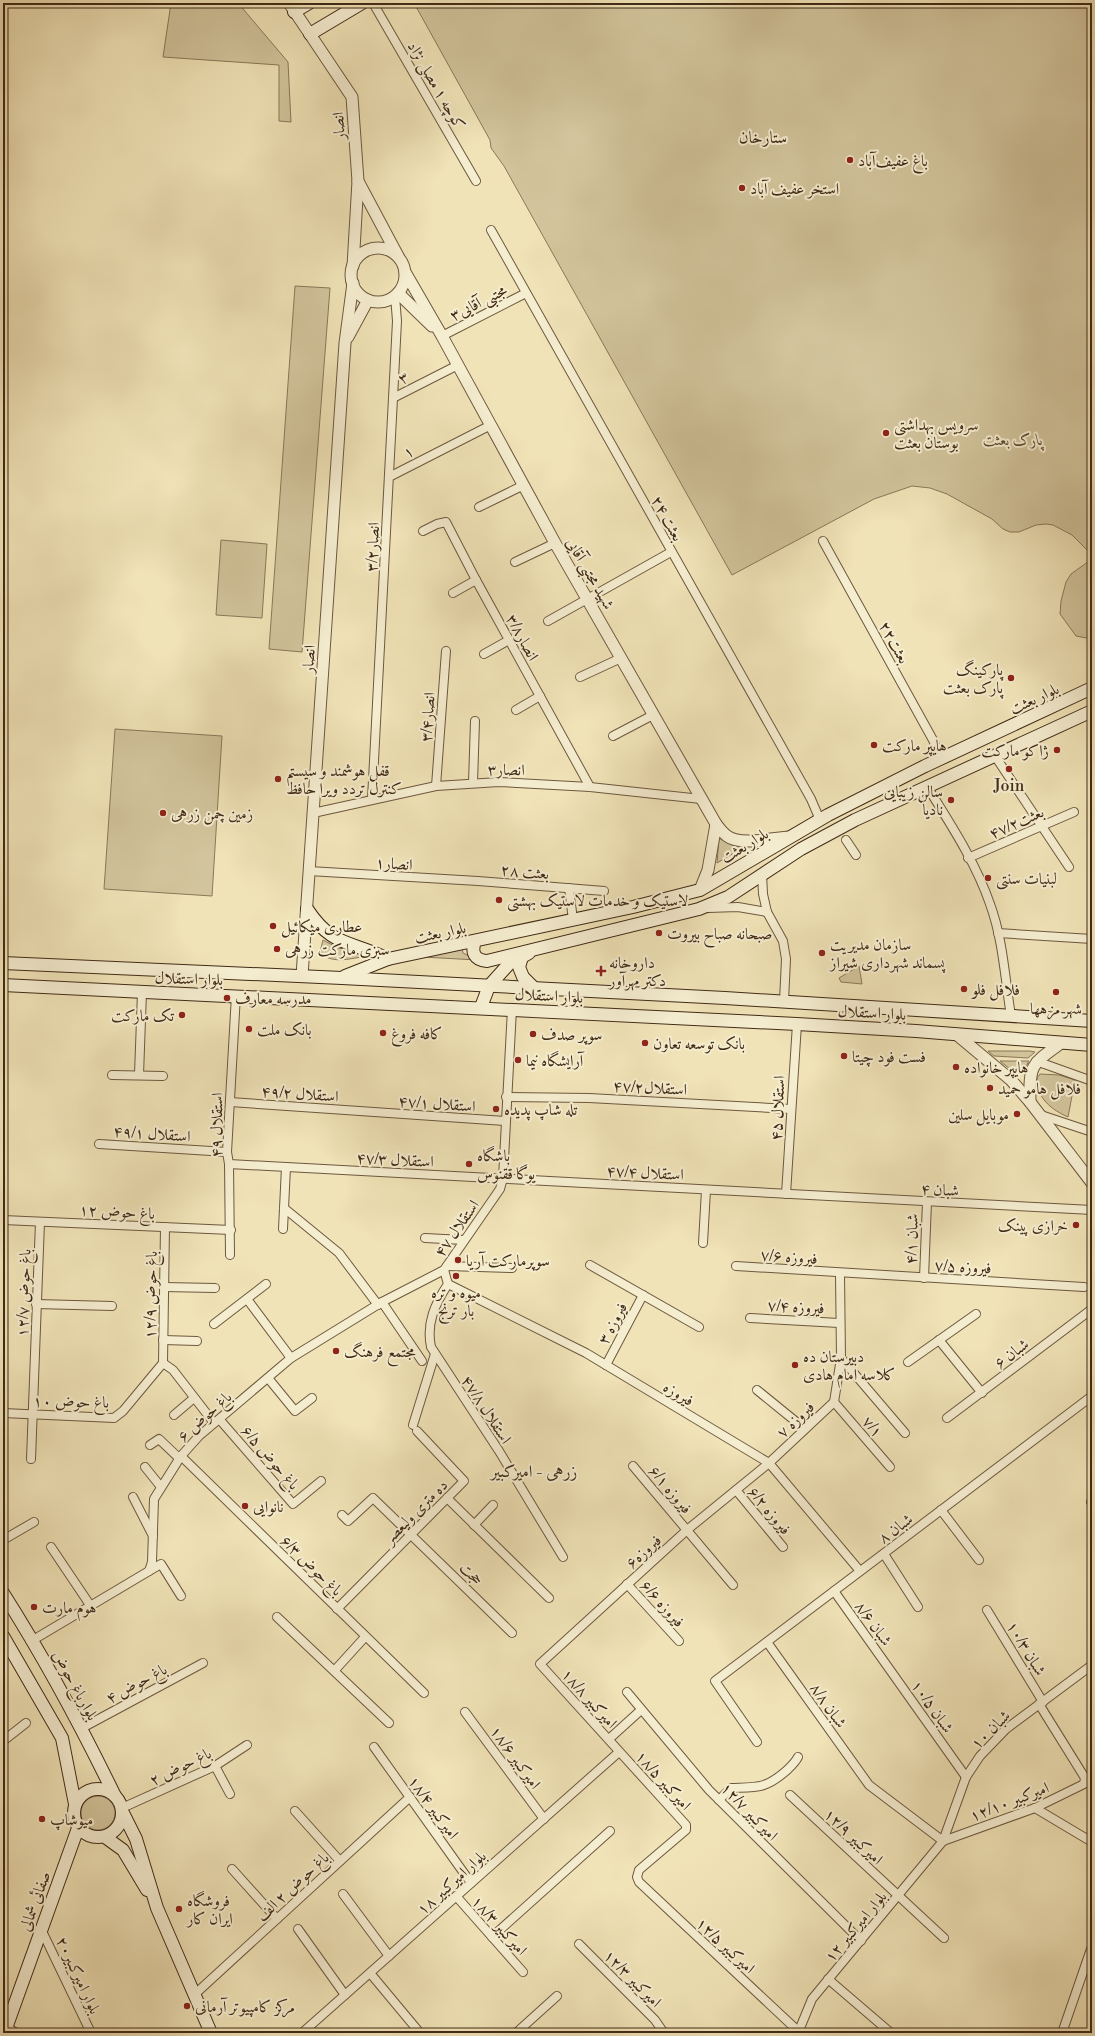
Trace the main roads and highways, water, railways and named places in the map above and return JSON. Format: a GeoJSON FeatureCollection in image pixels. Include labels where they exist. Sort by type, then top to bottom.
{"type":"FeatureCollection","features":[{"type":"Feature","properties":{"kind":"main road"},"geometry":{"type":"LineString","coordinates":[[292,7],[309,3]]}},
{"type":"Feature","properties":{"kind":"main road"},"geometry":{"type":"LineString","coordinates":[[310,34],[362,3]]}},
{"type":"Feature","properties":{"kind":"main road","name":"بلوار بعثت"},"geometry":{"type":"LineString","coordinates":[[342,978],[388,959],[634,907],[700,890],[789,836],[820,820],[941,758],[1092,688]]}},
{"type":"Feature","properties":{"kind":"main road","name":"بلوار بعثت"},"geometry":{"type":"LineString","coordinates":[[475,941],[472,949],[475,956],[482,961],[487,961],[517,955],[535,948],[699,909],[728,897],[801,849],[855,820],[928,788],[1092,711]]}},
{"type":"Feature","properties":{"kind":"main road"},"geometry":{"type":"LineString","coordinates":[[307,909],[328,934],[339,941],[371,951],[388,959]]}},
{"type":"Feature","properties":{"kind":"main road"},"geometry":{"type":"LineString","coordinates":[[534,988],[523,977],[519,967],[522,957],[535,948]]}},
{"type":"Feature","properties":{"kind":"main road"},"geometry":{"type":"LineString","coordinates":[[481,1007],[489,986],[517,955]]}},
{"type":"Feature","properties":{"kind":"main road","name":"بلوار استقلال"},"geometry":{"type":"LineString","coordinates":[[3,963],[302,976],[784,1001],[1092,1021]]}},
{"type":"Feature","properties":{"kind":"main road"},"geometry":{"type":"LineString","coordinates":[[103,989],[104,968]]}},
{"type":"Feature","properties":{"kind":"main road","name":"بلوار استقلال"},"geometry":{"type":"LineString","coordinates":[[3,985],[481,1007],[797,1024],[956,1034],[1092,1046]]}},
{"type":"Feature","properties":{"kind":"main road"},"geometry":{"type":"LineString","coordinates":[[879,1029],[880,1007]]}},
{"type":"Feature","properties":{"kind":"main road","name":"بلوارباغ حوض"},"geometry":{"type":"LineString","coordinates":[[3,1593],[33,1640],[82,1728],[115,1796]]}},
{"type":"Feature","properties":{"kind":"main road"},"geometry":{"type":"LineString","coordinates":[[3,1636],[62,1738],[75,1804],[74,1817],[78,1828],[90,1837],[105,1837],[116,1830],[122,1820],[123,1811]]}},
{"type":"Feature","properties":{"kind":"main road"},"geometry":{"type":"LineString","coordinates":[[75,1804],[79,1798],[93,1789],[101,1789],[115,1796],[136,1840],[157,1908],[211,2033]]}},
{"type":"Feature","properties":{"kind":"main road","name":"صفائی شمالی"},"geometry":{"type":"LineString","coordinates":[[7,2031],[41,1929],[78,1828]]}},
{"type":"Feature","properties":{"kind":"main road"},"geometry":{"type":"LineString","coordinates":[[105,1837],[123,1850],[157,1908]]}},
{"type":"Feature","properties":{"kind":"place","name":"باغ عفیف‌آباد"},"geometry":{"type":"Point","coordinates":[850,160]}},
{"type":"Feature","properties":{"kind":"place","name":"استخر عفیف آباد"},"geometry":{"type":"Point","coordinates":[742,188]}},
{"type":"Feature","properties":{"kind":"place","name":"سرویس بهداشتی بوستان بعثت"},"geometry":{"type":"Point","coordinates":[886,433]}},
{"type":"Feature","properties":{"kind":"place","name":"پارکینگ پارک بعثت"},"geometry":{"type":"Point","coordinates":[1011,678]}},
{"type":"Feature","properties":{"kind":"place","name":"هایپر مارکت"},"geometry":{"type":"Point","coordinates":[874,745]}},
{"type":"Feature","properties":{"kind":"place","name":"ژاکو مارکت"},"geometry":{"type":"Point","coordinates":[1057,750]}},
{"type":"Feature","properties":{"kind":"place","name":"Join"},"geometry":{"type":"Point","coordinates":[1009,769]}},
{"type":"Feature","properties":{"kind":"place","name":"قفل هوشمند و سیستم کنترل تردد ویرا حافظ"},"geometry":{"type":"Point","coordinates":[278,779]}},
{"type":"Feature","properties":{"kind":"place","name":"سالن زیبایی نادیا"},"geometry":{"type":"Point","coordinates":[951,800]}},
{"type":"Feature","properties":{"kind":"place","name":"زمین چمن زرهی"},"geometry":{"type":"Point","coordinates":[163,813]}},
{"type":"Feature","properties":{"kind":"place","name":"لبنیات سنتی"},"geometry":{"type":"Point","coordinates":[988,878]}},
{"type":"Feature","properties":{"kind":"place","name":"لاستیک و خدمات لاستیک بهشتی"},"geometry":{"type":"Point","coordinates":[499,900]}},
{"type":"Feature","properties":{"kind":"place","name":"عطاری میکائیل"},"geometry":{"type":"Point","coordinates":[273,926]}},
{"type":"Feature","properties":{"kind":"place","name":"صبحانه صباح بیروت"},"geometry":{"type":"Point","coordinates":[659,933]}},
{"type":"Feature","properties":{"kind":"place","name":"سبزی مارکت زرهی"},"geometry":{"type":"Point","coordinates":[277,949]}},
{"type":"Feature","properties":{"kind":"place","name":"سازمان مدیریت پسماند شهرداری شیراز"},"geometry":{"type":"Point","coordinates":[822,953]}},
{"type":"Feature","properties":{"kind":"place","name":"داروخانه دکتر مهرآور"},"geometry":{"type":"Point","coordinates":[601,971]}},
{"type":"Feature","properties":{"kind":"place","name":"فلافل فلو"},"geometry":{"type":"Point","coordinates":[964,989]}},
{"type":"Feature","properties":{"kind":"place","name":"شهر مزهها"},"geometry":{"type":"Point","coordinates":[1056,992]}},
{"type":"Feature","properties":{"kind":"place","name":"مدرسه معارف"},"geometry":{"type":"Point","coordinates":[227,998]}},
{"type":"Feature","properties":{"kind":"place","name":"تک مارکت"},"geometry":{"type":"Point","coordinates":[182,1015]}},
{"type":"Feature","properties":{"kind":"place","name":"بانک ملت"},"geometry":{"type":"Point","coordinates":[249,1029]}},
{"type":"Feature","properties":{"kind":"place","name":"کافه فروغ"},"geometry":{"type":"Point","coordinates":[383,1033]}},
{"type":"Feature","properties":{"kind":"place","name":"سوپر صدف"},"geometry":{"type":"Point","coordinates":[533,1034]}},
{"type":"Feature","properties":{"kind":"place","name":"بانک توسعه تعاون"},"geometry":{"type":"Point","coordinates":[645,1043]}},
{"type":"Feature","properties":{"kind":"place","name":"فست فود چیتا"},"geometry":{"type":"Point","coordinates":[844,1056]}},
{"type":"Feature","properties":{"kind":"place","name":"آرایشگاه نیما"},"geometry":{"type":"Point","coordinates":[518,1060]}},
{"type":"Feature","properties":{"kind":"place","name":"هایپر خانواده"},"geometry":{"type":"Point","coordinates":[956,1067]}},
{"type":"Feature","properties":{"kind":"place","name":"فلافل هامو حمید"},"geometry":{"type":"Point","coordinates":[990,1088]}},
{"type":"Feature","properties":{"kind":"place","name":"تله شاپ پدیده"},"geometry":{"type":"Point","coordinates":[496,1109]}},
{"type":"Feature","properties":{"kind":"place","name":"موبایل سلین"},"geometry":{"type":"Point","coordinates":[1017,1114]}},
{"type":"Feature","properties":{"kind":"place","name":"باشگاه یوگا ققنوس"},"geometry":{"type":"Point","coordinates":[469,1164]}},
{"type":"Feature","properties":{"kind":"place","name":"خرازی پینک"},"geometry":{"type":"Point","coordinates":[1076,1225]}},
{"type":"Feature","properties":{"kind":"place","name":"سوپرمارکت آریا"},"geometry":{"type":"Point","coordinates":[458,1260]}},
{"type":"Feature","properties":{"kind":"place","name":"میوه و تره بار ترنج"},"geometry":{"type":"Point","coordinates":[456,1276]}},
{"type":"Feature","properties":{"kind":"place","name":"مجتمع فرهنگ"},"geometry":{"type":"Point","coordinates":[336,1351]}},
{"type":"Feature","properties":{"kind":"place","name":"دبیرستان ده کلاسه امام هادی"},"geometry":{"type":"Point","coordinates":[795,1365]}},
{"type":"Feature","properties":{"kind":"place","name":"نانوایی"},"geometry":{"type":"Point","coordinates":[245,1506]}},
{"type":"Feature","properties":{"kind":"place","name":"هوم مارت"},"geometry":{"type":"Point","coordinates":[34,1607]}},
{"type":"Feature","properties":{"kind":"place","name":"میوشاپ"},"geometry":{"type":"Point","coordinates":[42,1819]}},
{"type":"Feature","properties":{"kind":"place","name":"فروشگاه ایران کار"},"geometry":{"type":"Point","coordinates":[179,1909]}},
{"type":"Feature","properties":{"kind":"place","name":"مرکز کامپیوتر آرمانی"},"geometry":{"type":"Point","coordinates":[187,2006]}},
{"type":"Feature","properties":{"kind":"district","name":"ستارخان"},"geometry":{"type":"Point","coordinates":[763,137]}},
{"type":"Feature","properties":{"kind":"district","name":"زرهی - امیرکبیر"},"geometry":{"type":"Point","coordinates":[534,1471]}},
{"type":"Feature","properties":{"kind":"park label","name":"پارک بعثت"},"geometry":{"type":"Point","coordinates":[1013,439]}}]}
